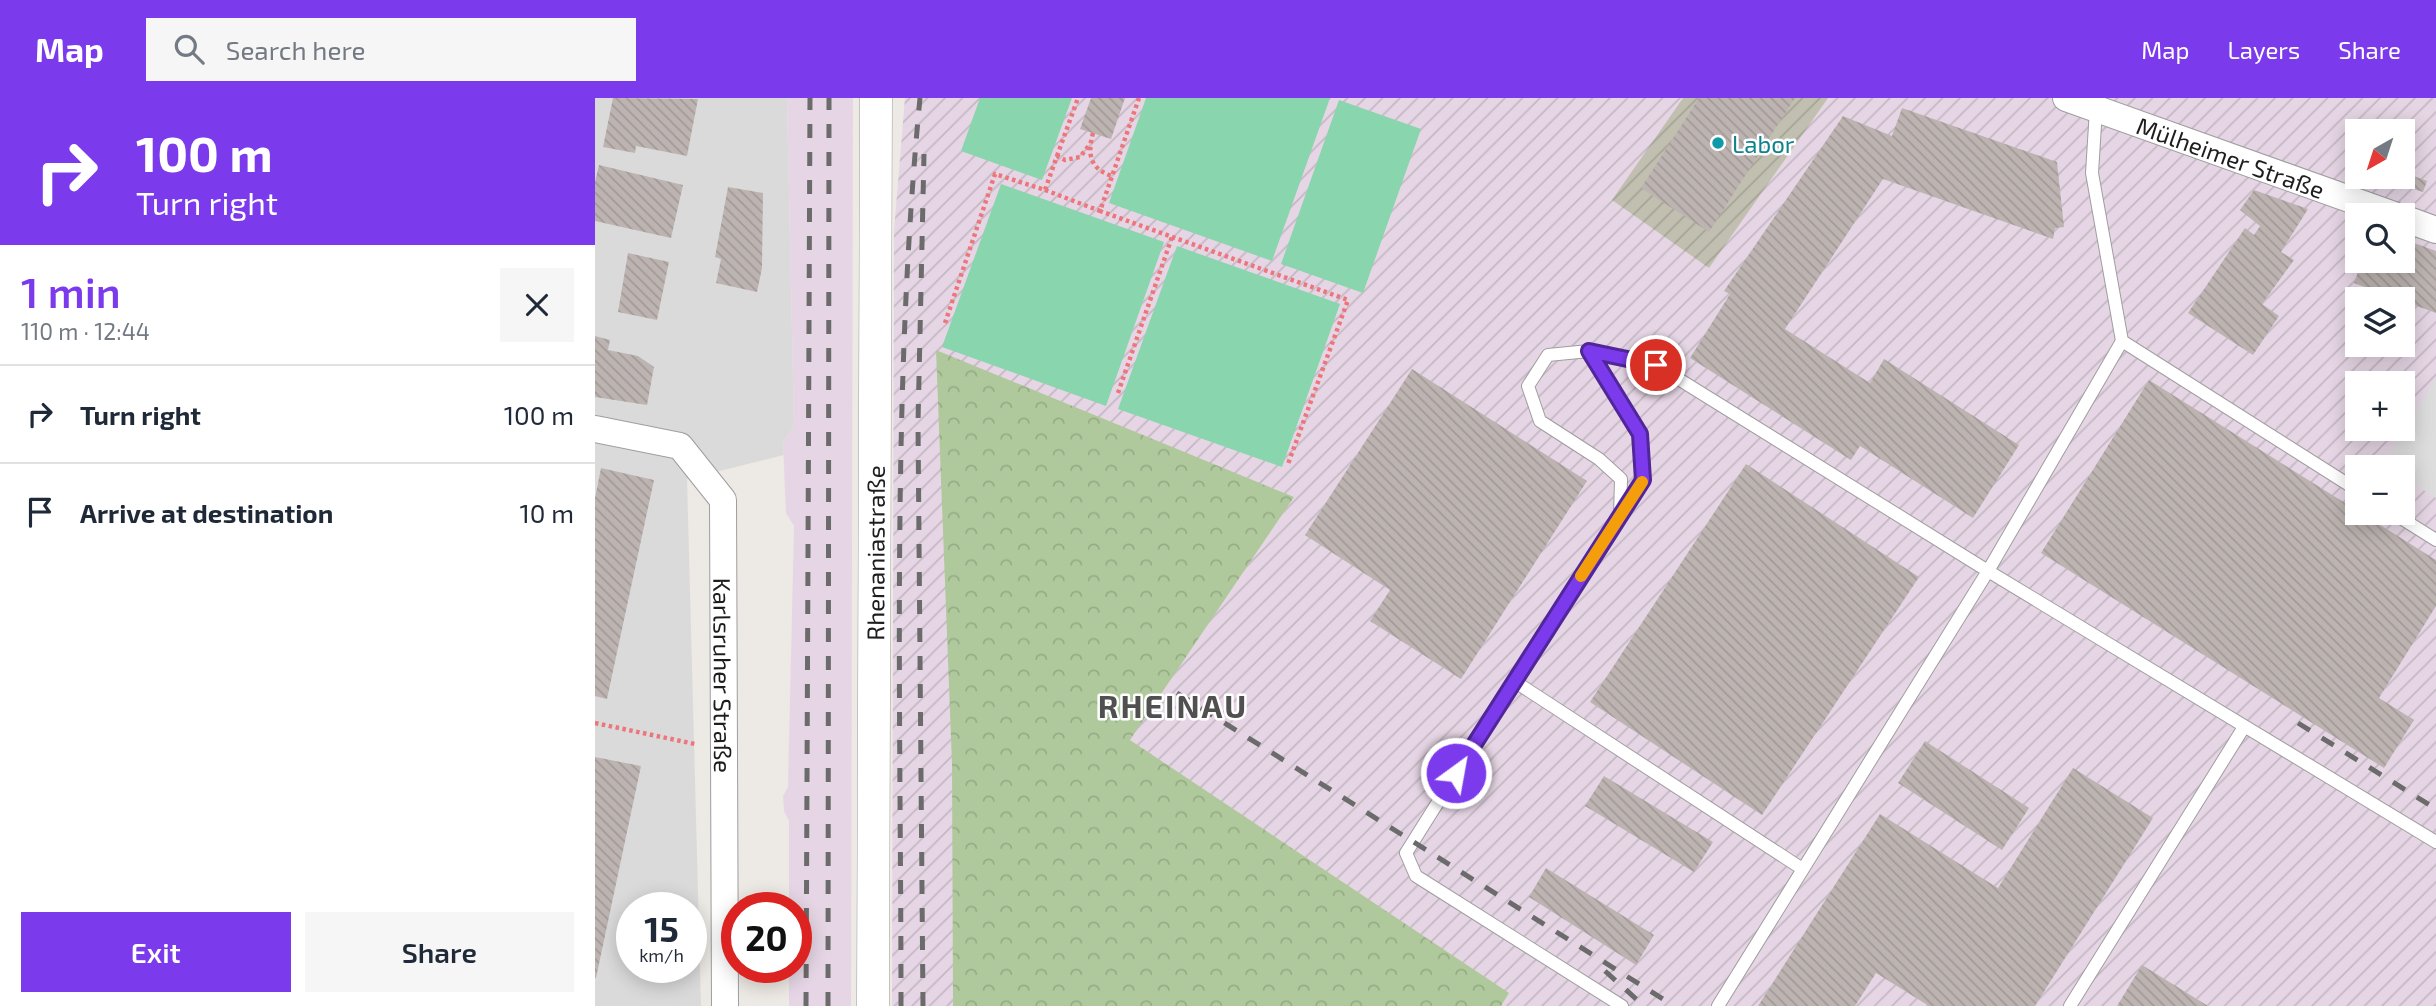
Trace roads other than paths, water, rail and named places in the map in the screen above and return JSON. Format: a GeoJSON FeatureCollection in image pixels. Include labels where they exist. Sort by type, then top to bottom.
{"type":"FeatureCollection","features":[{"type":"Feature","properties":{"kind":"street","name":"Rhenaniastraße"},"geometry":{"type":"LineString","coordinates":[[873,1006],[876,98]]}},
{"type":"Feature","properties":{"kind":"street","name":"Mülheimer Straße"},"geometry":{"type":"LineString","coordinates":[[2066,98],[2361,203]]}},
{"type":"Feature","properties":{"kind":"street"},"geometry":{"type":"LineString","coordinates":[[2415,222],[2436,230]]}},
{"type":"Feature","properties":{"kind":"street","name":"Karlsruher Straße"},"geometry":{"type":"LineString","coordinates":[[595,429],[680,446],[723,500],[725,1006]]}},
{"type":"Feature","properties":{"kind":"lane"},"geometry":{"type":"LineString","coordinates":[[1718,1006],[1801,868],[1989,571],[2122,341],[2092,173],[2096,108]]}},
{"type":"Feature","properties":{"kind":"lane"},"geometry":{"type":"LineString","coordinates":[[2122,341],[2345,482]]}},
{"type":"Feature","properties":{"kind":"lane"},"geometry":{"type":"LineString","coordinates":[[1589,351],[1640,434],[1643,480],[1406,853],[1416,876],[1622,1006]]}},
{"type":"Feature","properties":{"kind":"lane"},"geometry":{"type":"LineString","coordinates":[[1620,516],[1621,479],[1599,459],[1540,421],[1528,386],[1548,355],[1589,351],[1656,365],[2436,842]]}},
{"type":"Feature","properties":{"kind":"lane"},"geometry":{"type":"LineString","coordinates":[[2412,525],[2436,540]]}},
{"type":"Feature","properties":{"kind":"lane"},"geometry":{"type":"LineString","coordinates":[[1514,681],[1801,868]]}},
{"type":"Feature","properties":{"kind":"lane"},"geometry":{"type":"LineString","coordinates":[[2070,1006],[2244,727]]}},
{"type":"Feature","properties":{"kind":"railway"},"geometry":{"type":"LineString","coordinates":[[806,1006],[810,98]]}},
{"type":"Feature","properties":{"kind":"railway"},"geometry":{"type":"LineString","coordinates":[[828,1006],[829,98]]}},
{"type":"Feature","properties":{"kind":"railway"},"geometry":{"type":"LineString","coordinates":[[901,1006],[901,438],[911,211],[920,98]]}},
{"type":"Feature","properties":{"kind":"railway"},"geometry":{"type":"LineString","coordinates":[[923,1006],[918,423],[924,154]]}},
{"type":"Feature","properties":{"kind":"railway"},"geometry":{"type":"LineString","coordinates":[[1177,693],[1674,1006]]}},
{"type":"Feature","properties":{"kind":"railway"},"geometry":{"type":"LineString","coordinates":[[2298,723],[2436,809]]}},
{"type":"Feature","properties":{"kind":"railway"},"geometry":{"type":"LineString","coordinates":[[1605,971],[1644,1006]]}},
{"type":"Feature","properties":{"kind":"place","name":"Labor"},"geometry":{"type":"Point","coordinates":[1718,143]}},
{"type":"Feature","properties":{"kind":"district","name":"RHEINAU"},"geometry":{"type":"Point","coordinates":[1173,705]}}]}
